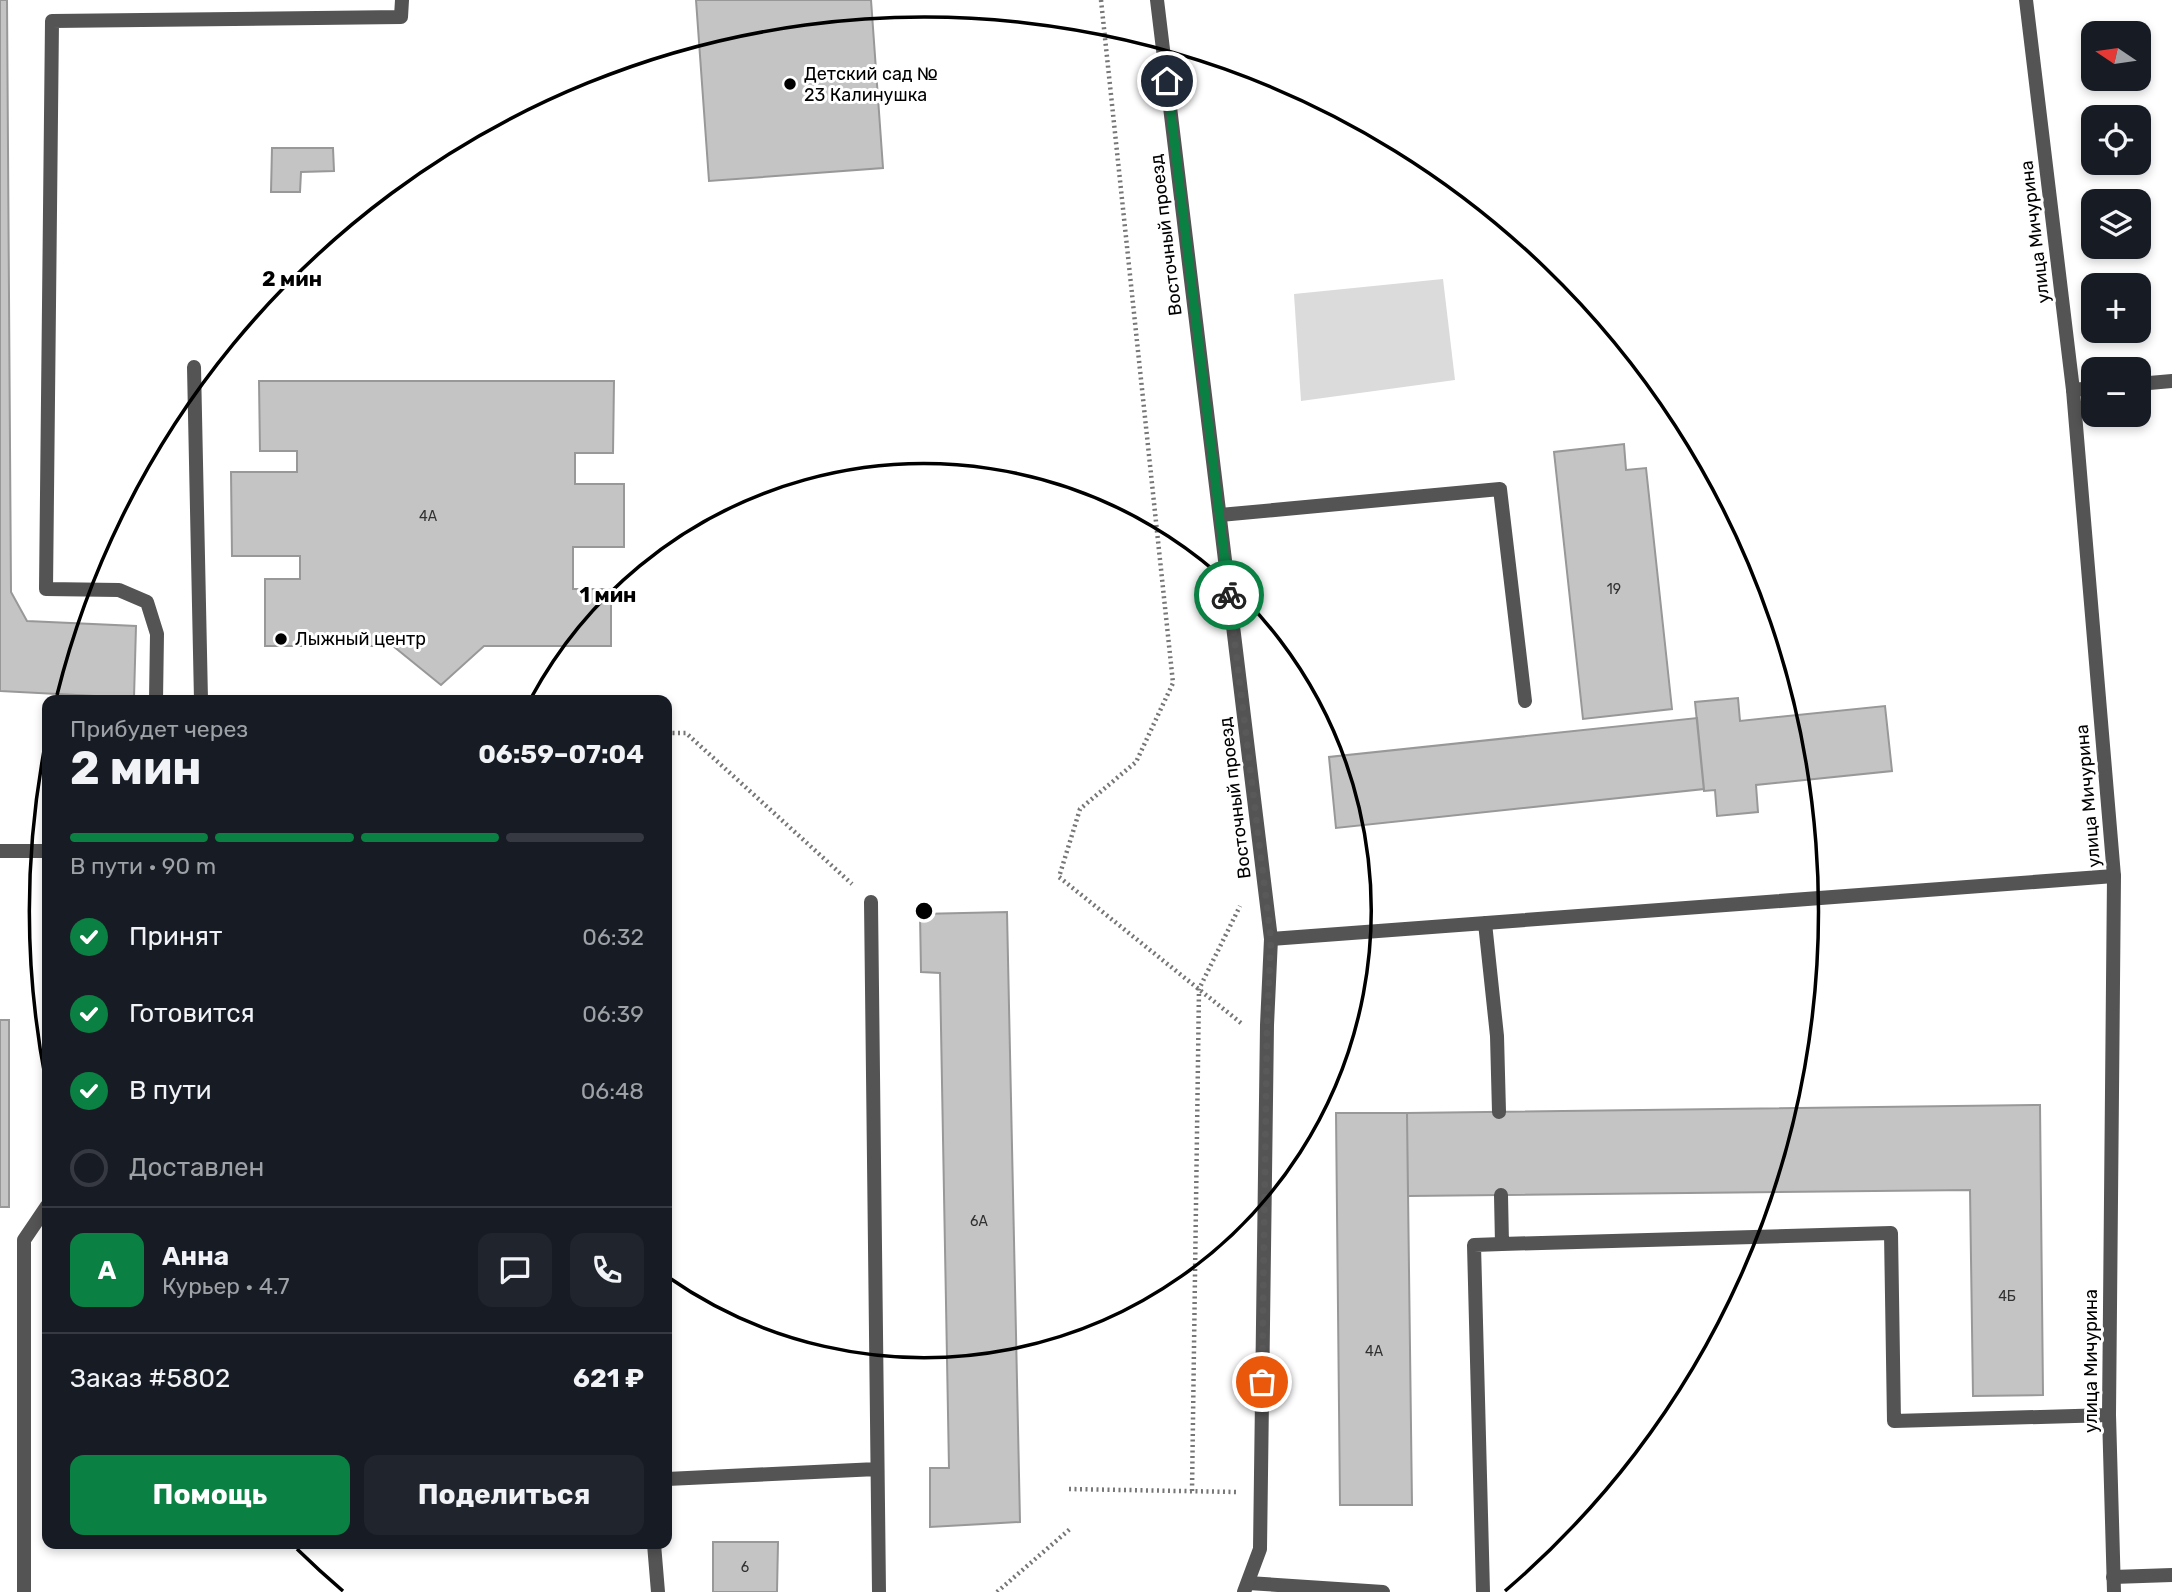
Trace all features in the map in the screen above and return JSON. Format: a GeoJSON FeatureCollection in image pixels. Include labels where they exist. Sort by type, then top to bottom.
{"type":"FeatureCollection","features":[{"type":"Feature","properties":{"kind":"street"},"geometry":{"type":"LineString","coordinates":[[156,695],[157,634],[147,602],[119,590],[46,589],[52,21],[401,17],[402,0]]}},
{"type":"Feature","properties":{"kind":"street","name":"Восточный проезд"},"geometry":{"type":"LineString","coordinates":[[1157,0],[1271,939],[1266,1043],[1260,1549],[1246,1588]]}},
{"type":"Feature","properties":{"kind":"street","name":"улица Мичурина"},"geometry":{"type":"LineString","coordinates":[[2026,0],[2073,390],[2114,876],[2109,1415],[2114,1585]]}},
{"type":"Feature","properties":{"kind":"street"},"geometry":{"type":"LineString","coordinates":[[194,366],[201,695]]}},
{"type":"Feature","properties":{"kind":"street"},"geometry":{"type":"LineString","coordinates":[[2151,383],[2172,381]]}},
{"type":"Feature","properties":{"kind":"street"},"geometry":{"type":"LineString","coordinates":[[2073,390],[2081,389]]}},
{"type":"Feature","properties":{"kind":"street"},"geometry":{"type":"LineString","coordinates":[[1220,515],[1500,489],[1525,701]]}},
{"type":"Feature","properties":{"kind":"street"},"geometry":{"type":"LineString","coordinates":[[0,851],[42,851]]}},
{"type":"Feature","properties":{"kind":"street"},"geometry":{"type":"LineString","coordinates":[[1271,939],[2114,876]]}},
{"type":"Feature","properties":{"kind":"street"},"geometry":{"type":"LineString","coordinates":[[871,902],[879,1592]]}},
{"type":"Feature","properties":{"kind":"street"},"geometry":{"type":"LineString","coordinates":[[1485,923],[1497,1036],[1499,1112]]}},
{"type":"Feature","properties":{"kind":"street"},"geometry":{"type":"LineString","coordinates":[[1501,1195],[1502,1244]]}},
{"type":"Feature","properties":{"kind":"street"},"geometry":{"type":"LineString","coordinates":[[23,1592],[24,1240],[42,1213]]}},
{"type":"Feature","properties":{"kind":"street"},"geometry":{"type":"LineString","coordinates":[[1483,1592],[1474,1245],[1891,1233],[1894,1421],[2109,1415]]}},
{"type":"Feature","properties":{"kind":"street"},"geometry":{"type":"LineString","coordinates":[[672,1479],[877,1469]]}},
{"type":"Feature","properties":{"kind":"street"},"geometry":{"type":"LineString","coordinates":[[654,1549],[658,1592]]}},
{"type":"Feature","properties":{"kind":"street"},"geometry":{"type":"LineString","coordinates":[[2114,1585],[2172,1575]]}},
{"type":"Feature","properties":{"kind":"street"},"geometry":{"type":"LineString","coordinates":[[1246,1588],[1383,1592]]}},
{"type":"Feature","properties":{"kind":"path"},"geometry":{"type":"LineString","coordinates":[[1101,0],[1173,683],[1136,762],[1080,809],[1059,877],[1266,1043]]}},
{"type":"Feature","properties":{"kind":"path"},"geometry":{"type":"LineString","coordinates":[[672,733],[686,733],[871,902]]}},
{"type":"Feature","properties":{"kind":"path"},"geometry":{"type":"LineString","coordinates":[[1192,1491],[1199,989],[1240,905]]}},
{"type":"Feature","properties":{"kind":"path"},"geometry":{"type":"LineString","coordinates":[[1069,1489],[1261,1492]]}},
{"type":"Feature","properties":{"kind":"path"},"geometry":{"type":"LineString","coordinates":[[997,1592],[1070,1529]]}},
{"type":"Feature","properties":{"kind":"shaded area"},"geometry":{"type":"Polygon","coordinates":[[[1443,279],[1455,380],[1301,401],[1294,294],[1443,279]]]}},
{"type":"Feature","properties":{"kind":"building"},"geometry":{"type":"Polygon","coordinates":[[[0,0],[7,0],[11,592],[27,621],[136,626],[134,695],[0,691],[0,0]]]}},
{"type":"Feature","properties":{"kind":"building","name":"Детский сад № 23 Калинушка"},"geometry":{"type":"Polygon","coordinates":[[[696,0],[871,0],[883,168],[709,181],[696,0]]]}},
{"type":"Feature","properties":{"kind":"building"},"geometry":{"type":"Polygon","coordinates":[[[272,148],[333,148],[334,171],[301,172],[300,192],[271,192],[272,148]]]}},
{"type":"Feature","properties":{"kind":"building"},"geometry":{"type":"Polygon","coordinates":[[[259,381],[614,381],[613,453],[575,453],[575,484],[624,484],[624,547],[573,547],[573,589],[611,589],[611,646],[484,646],[441,685],[393,646],[265,646],[265,579],[300,579],[300,556],[232,556],[231,472],[297,472],[297,451],[260,451],[259,381]]]}},
{"type":"Feature","properties":{"kind":"building"},"geometry":{"type":"Polygon","coordinates":[[[1624,444],[1626,470],[1646,468],[1672,709],[1583,719],[1554,452],[1624,444]]]}},
{"type":"Feature","properties":{"kind":"building"},"geometry":{"type":"Polygon","coordinates":[[[1738,698],[1740,721],[1885,706],[1892,771],[1756,785],[1758,812],[1717,816],[1715,790],[1704,791],[1695,702],[1738,698]]]}},
{"type":"Feature","properties":{"kind":"building"},"geometry":{"type":"Polygon","coordinates":[[[1697,718],[1704,789],[1336,828],[1329,757],[1697,718]]]}},
{"type":"Feature","properties":{"kind":"building"},"geometry":{"type":"Polygon","coordinates":[[[1007,912],[1020,1522],[930,1527],[930,1468],[949,1468],[940,973],[921,972],[920,914],[1007,912]]]}},
{"type":"Feature","properties":{"kind":"building"},"geometry":{"type":"Polygon","coordinates":[[[0,1020],[9,1020],[9,1207],[0,1207],[0,1020]]]}},
{"type":"Feature","properties":{"kind":"building"},"geometry":{"type":"Polygon","coordinates":[[[2040,1105],[2043,1395],[1973,1396],[1970,1190],[1408,1196],[1407,1113],[2040,1105]]]}},
{"type":"Feature","properties":{"kind":"building"},"geometry":{"type":"Polygon","coordinates":[[[1336,1113],[1407,1113],[1412,1505],[1340,1505],[1336,1113]]]}},
{"type":"Feature","properties":{"kind":"building"},"geometry":{"type":"Polygon","coordinates":[[[713,1542],[778,1542],[777,1592],[713,1592],[713,1542]]]}},
{"type":"Feature","properties":{"kind":"way so far"},"geometry":{"type":"LineString","coordinates":[[1229,595],[1271,939],[1267,1025],[1262,1382]]}},
{"type":"Feature","properties":{"kind":"place","name":"Детский сад № 23 Калинушка"},"geometry":{"type":"Point","coordinates":[790,84]}},
{"type":"Feature","properties":{"kind":"place","name":"Лыжный центр"},"geometry":{"type":"Point","coordinates":[281,639]}},
{"type":"Feature","properties":{"kind":"route"},"geometry":{"type":"LineString","coordinates":[[1167,81],[1229,595]]}}]}
